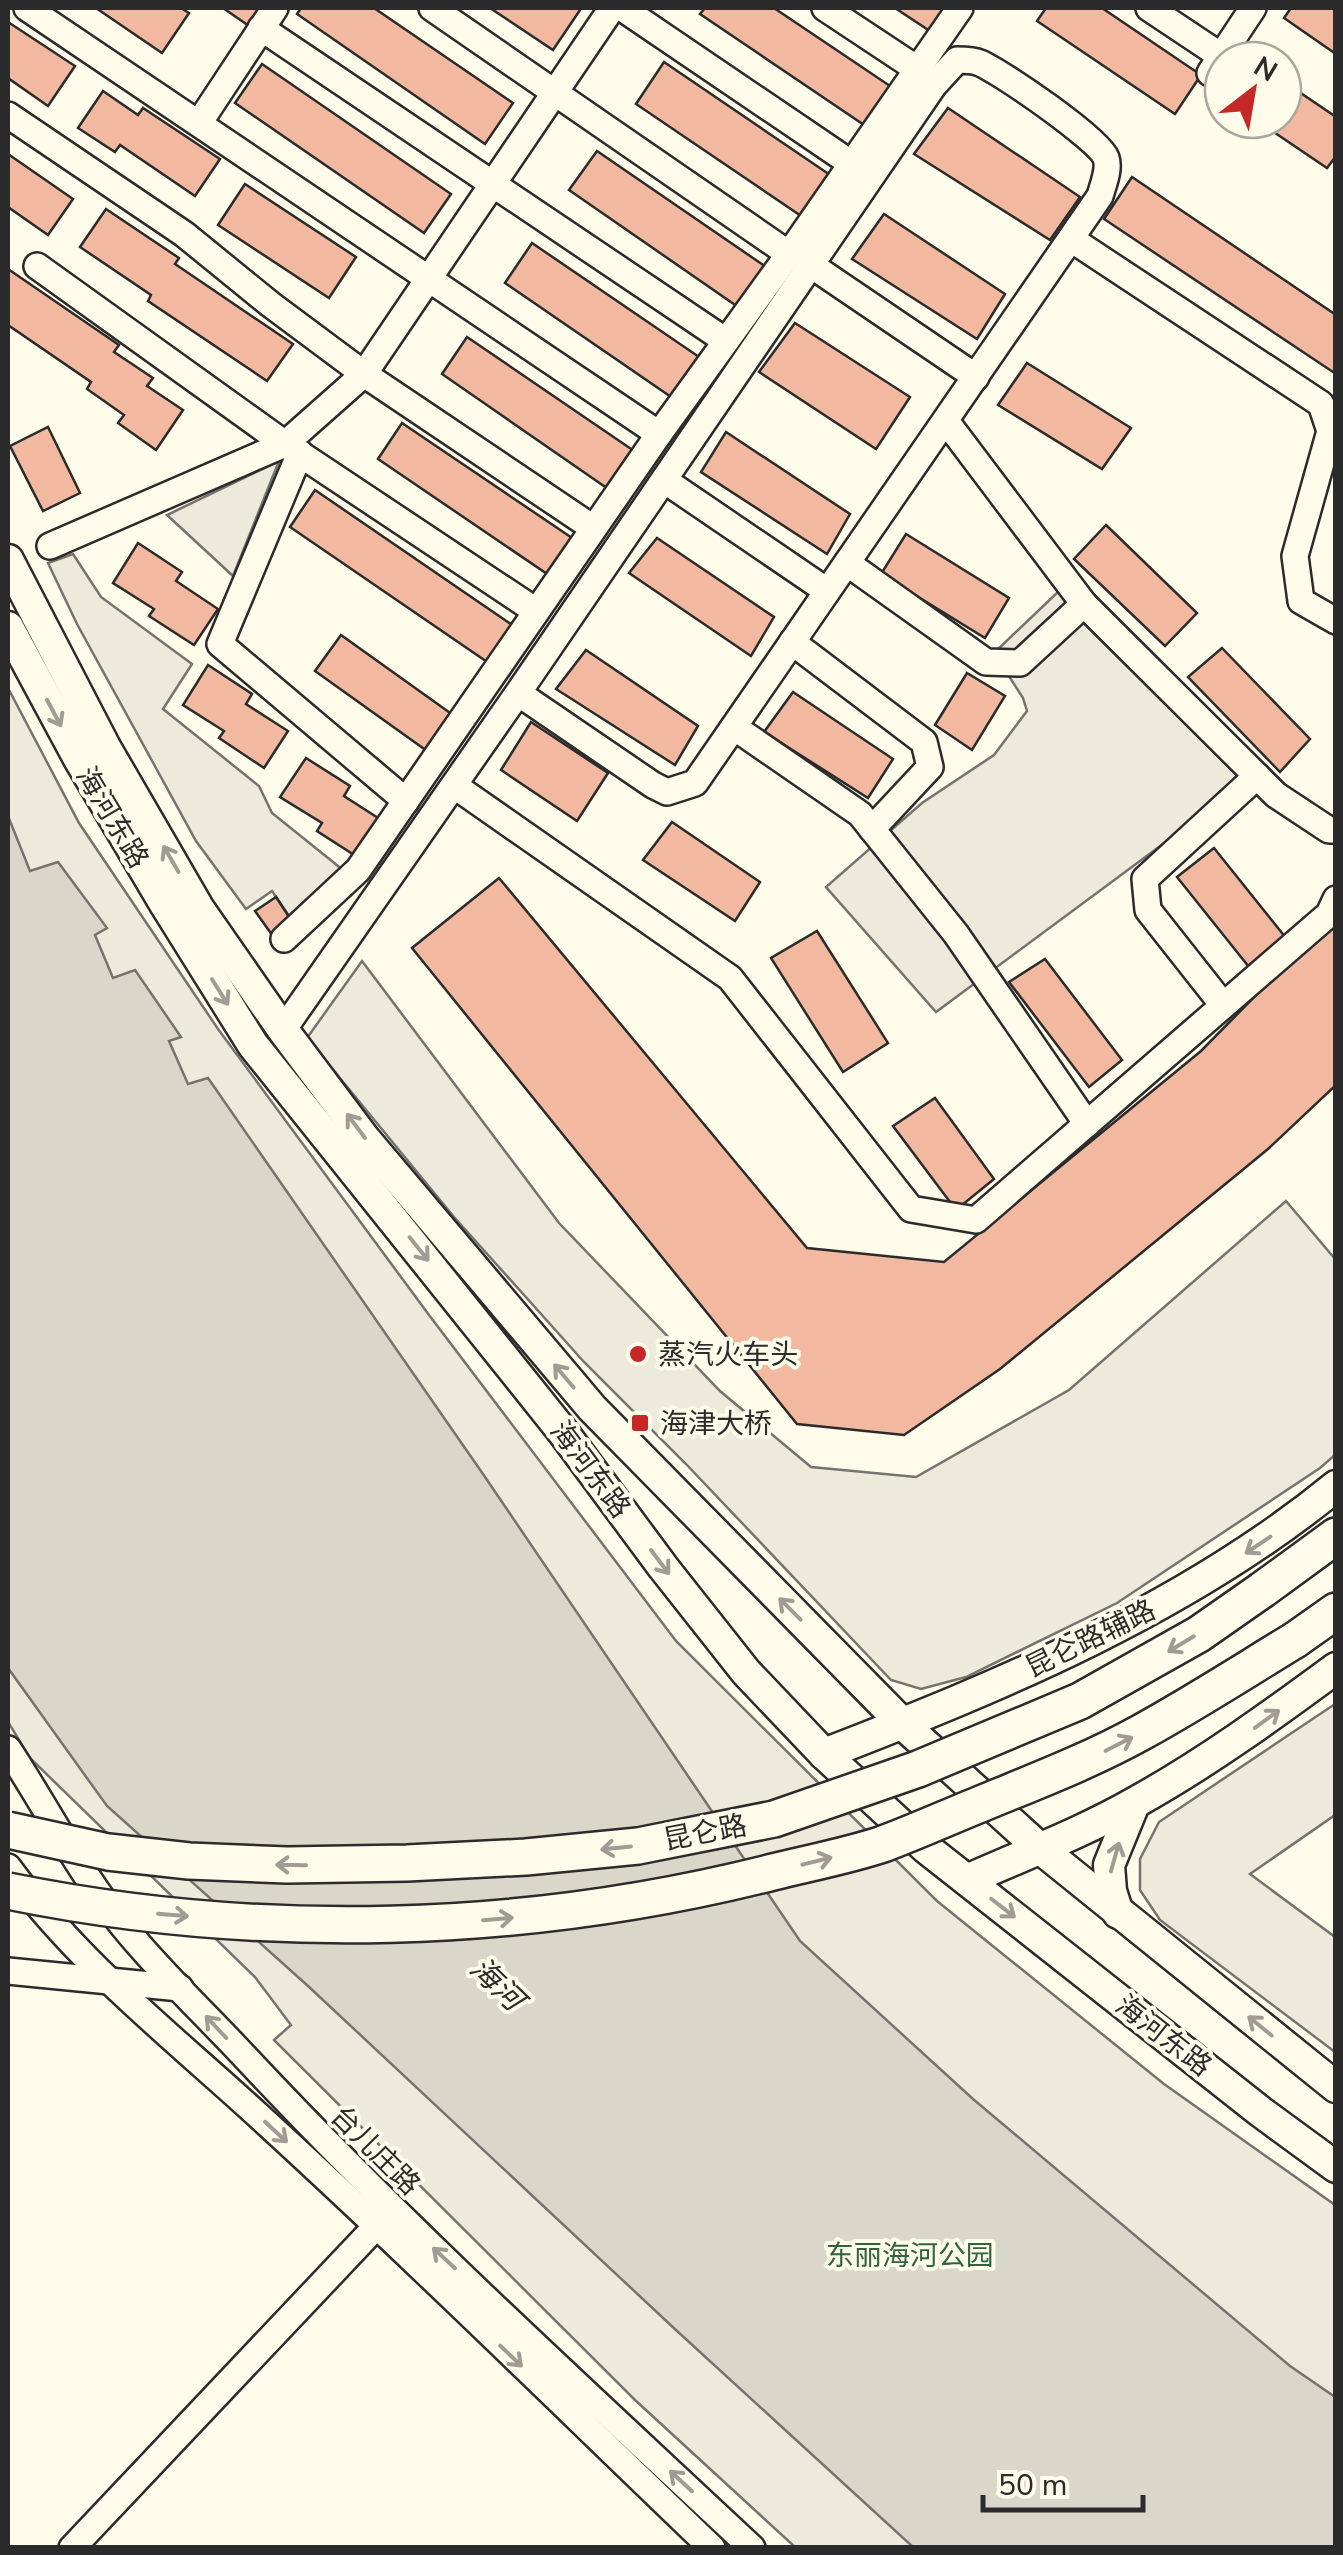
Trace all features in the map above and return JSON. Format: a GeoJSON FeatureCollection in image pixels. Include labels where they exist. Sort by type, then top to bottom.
{"type":"FeatureCollection","features":[{"type":"Feature","properties":{"kind":"highway","name":"昆仑路"},"geometry":{"type":"LineString","coordinates":[[8,1830],[108,1852],[190,1860],[288,1865],[407,1864],[638,1846],[774,1818],[918,1770],[1080,1701],[1184,1643],[1336,1536]]}},
{"type":"Feature","properties":{"kind":"highway","name":"昆仑路"},"geometry":{"type":"LineString","coordinates":[[8,1891],[72,1904],[158,1914],[265,1922],[380,1924],[559,1914],[735,1882],[880,1844],[1086,1760],[1190,1705],[1336,1611]]}},
{"type":"Feature","properties":{"kind":"main road","name":"海河东路"},"geometry":{"type":"LineString","coordinates":[[8,560],[106,747],[200,909],[283,1030],[364,1138],[592,1408],[905,1726],[1046,1844],[1118,1912],[1336,2087]]}},
{"type":"Feature","properties":{"kind":"main road","name":"海河东路"},"geometry":{"type":"LineString","coordinates":[[8,628],[78,758],[254,1044],[564,1432],[746,1672],[824,1754],[926,1848],[1336,2167]]}},
{"type":"Feature","properties":{"kind":"main road","name":"昆仑路辅路"},"geometry":{"type":"LineString","coordinates":[[905,1726],[1120,1625],[1214,1574],[1290,1523],[1336,1486]]}},
{"type":"Feature","properties":{"kind":"main road"},"geometry":{"type":"LineString","coordinates":[[967,1880],[1134,1804],[1220,1752],[1336,1668]]}},
{"type":"Feature","properties":{"kind":"main road"},"geometry":{"type":"LineString","coordinates":[[858,1678],[901,1704],[940,1708]]}},
{"type":"Feature","properties":{"kind":"main road"},"geometry":{"type":"LineString","coordinates":[[824,1754],[905,1726]]}},
{"type":"Feature","properties":{"kind":"main road"},"geometry":{"type":"LineString","coordinates":[[864,1791],[858,1772],[863,1759],[905,1726]]}},
{"type":"Feature","properties":{"kind":"main road"},"geometry":{"type":"LineString","coordinates":[[1118,1912],[1109,1864],[1134,1804]]}},
{"type":"Feature","properties":{"kind":"main road"},"geometry":{"type":"LineString","coordinates":[[926,1848],[947,1858],[971,1862],[1046,1844]]}},
{"type":"Feature","properties":{"kind":"street"},"geometry":{"type":"LineString","coordinates":[[27,8],[658,434]]}},
{"type":"Feature","properties":{"kind":"street"},"geometry":{"type":"LineString","coordinates":[[432,8],[976,377]]}},
{"type":"Feature","properties":{"kind":"street"},"geometry":{"type":"LineString","coordinates":[[406,800],[220,644],[293,449],[364,374],[612,8]]}},
{"type":"Feature","properties":{"kind":"street"},"geometry":{"type":"LineString","coordinates":[[622,8],[852,164]]}},
{"type":"Feature","properties":{"kind":"street"},"geometry":{"type":"LineString","coordinates":[[825,8],[917,68]]}},
{"type":"Feature","properties":{"kind":"street"},"geometry":{"type":"LineString","coordinates":[[283,1030],[664,480],[800,260],[852,164],[960,8]]}},
{"type":"Feature","properties":{"kind":"street"},"geometry":{"type":"LineString","coordinates":[[1149,8],[1215,64],[1253,8]]}},
{"type":"Feature","properties":{"kind":"street"},"geometry":{"type":"LineString","coordinates":[[199,123],[268,18],[493,184],[726,341]]}},
{"type":"Feature","properties":{"kind":"street"},"geometry":{"type":"LineString","coordinates":[[284,939],[358,870],[726,341],[800,260],[957,60],[975,61],[996,71],[1094,141],[1106,158],[1107,173],[1100,196],[695,783],[667,792],[518,693]]}},
{"type":"Feature","properties":{"kind":"street"},"geometry":{"type":"LineString","coordinates":[[8,115],[184,234],[364,374],[594,528]]}},
{"type":"Feature","properties":{"kind":"street"},"geometry":{"type":"LineString","coordinates":[[1071,238],[1321,404],[1330,432],[1295,556],[1301,601],[1336,622]]}},
{"type":"Feature","properties":{"kind":"street"},"geometry":{"type":"LineString","coordinates":[[38,266],[293,449],[536,611]]}},
{"type":"Feature","properties":{"kind":"street"},"geometry":{"type":"LineString","coordinates":[[946,421],[1084,604],[1276,795],[1329,830],[1336,830]]}},
{"type":"Feature","properties":{"kind":"street"},"geometry":{"type":"LineString","coordinates":[[50,546],[293,449]]}},
{"type":"Feature","properties":{"kind":"street"},"geometry":{"type":"LineString","coordinates":[[664,480],[828,591]]}},
{"type":"Feature","properties":{"kind":"street"},"geometry":{"type":"LineString","coordinates":[[847,563],[986,662],[1020,663],[1084,604]]}},
{"type":"Feature","properties":{"kind":"street"},"geometry":{"type":"LineString","coordinates":[[792,642],[924,742],[930,767],[872,830]]}},
{"type":"Feature","properties":{"kind":"street"},"geometry":{"type":"LineString","coordinates":[[734,727],[860,814],[956,934],[1087,1124]]}},
{"type":"Feature","properties":{"kind":"street"},"geometry":{"type":"LineString","coordinates":[[1224,1005],[1148,910],[1145,878],[1256,776]]}},
{"type":"Feature","properties":{"kind":"street"},"geometry":{"type":"LineString","coordinates":[[455,786],[730,978],[911,1210],[976,1220],[1329,914],[1336,899]]}},
{"type":"Feature","properties":{"kind":"street","name":"台儿庄路"},"geometry":{"type":"LineString","coordinates":[[8,1749],[86,1876],[124,1926],[384,2218],[712,2548]]}},
{"type":"Feature","properties":{"kind":"street","name":"台儿庄路"},"geometry":{"type":"LineString","coordinates":[[8,1868],[46,1916],[112,1983],[262,2118],[384,2218],[752,2548]]}},
{"type":"Feature","properties":{"kind":"street"},"geometry":{"type":"LineString","coordinates":[[8,1971],[180,1988]]}},
{"type":"Feature","properties":{"kind":"street"},"geometry":{"type":"LineString","coordinates":[[72,2548],[384,2218]]}},
{"type":"Feature","properties":{"kind":"green space"},"geometry":{"type":"Polygon","coordinates":[[[279,461],[233,576],[167,515],[279,461]]]}},
{"type":"Feature","properties":{"kind":"green space"},"geometry":{"type":"Polygon","coordinates":[[[73,554],[101,597],[192,664],[163,709],[259,786],[272,813],[350,878],[300,932],[272,891],[246,909],[196,841],[77,624],[48,563],[73,554]]]}},
{"type":"Feature","properties":{"kind":"green space"},"geometry":{"type":"Polygon","coordinates":[[[1060,590],[1248,781],[936,1012],[826,887],[922,803],[994,755],[1027,711],[994,653],[1060,590]]]}},
{"type":"Feature","properties":{"kind":"green space","name":"东丽海河公园"},"geometry":{"type":"Polygon","coordinates":[[[8,688],[79,823],[218,1029],[676,1641],[937,1901],[1164,2084],[1335,2205],[1335,2547],[795,2547],[635,2400],[274,2040],[291,2025],[255,1977],[30,1758],[8,1722],[8,688]]]}},
{"type":"Feature","properties":{"kind":"green space"},"geometry":{"type":"Polygon","coordinates":[[[362,961],[559,1223],[720,1391],[811,1467],[916,1477],[1069,1390],[1286,1201],[1335,1259],[1335,1455],[1117,1603],[966,1677],[921,1689],[891,1680],[584,1362],[454,1217],[307,1038],[362,961]]]}},
{"type":"Feature","properties":{"kind":"green space"},"geometry":{"type":"Polygon","coordinates":[[[1335,1704],[1335,1815],[1250,1874],[1335,1937],[1335,2052],[1160,1920],[1140,1890],[1140,1859],[1159,1822],[1335,1704]]]}},
{"type":"Feature","properties":{"kind":"water","name":"海河"},"geometry":{"type":"Polygon","coordinates":[[[8,816],[30,871],[58,862],[107,928],[95,935],[113,978],[135,970],[181,1037],[169,1041],[188,1084],[208,1078],[800,1941],[973,2099],[1290,2366],[1335,2397],[1335,2547],[913,2547],[308,1986],[107,1806],[8,1668],[8,816]]]}},
{"type":"Feature","properties":{"kind":"building"},"geometry":{"type":"Polygon","coordinates":[[[96,8],[181,8],[189,13],[162,53],[96,8]]]}},
{"type":"Feature","properties":{"kind":"building"},"geometry":{"type":"Polygon","coordinates":[[[223,8],[266,8],[252,28],[223,8]]]}},
{"type":"Feature","properties":{"kind":"building"},"geometry":{"type":"Polygon","coordinates":[[[301,8],[374,8],[513,103],[485,144],[297,14],[301,8]]]}},
{"type":"Feature","properties":{"kind":"building"},"geometry":{"type":"Polygon","coordinates":[[[490,8],[577,8],[580,10],[553,50],[490,8]]]}},
{"type":"Feature","properties":{"kind":"building"},"geometry":{"type":"Polygon","coordinates":[[[705,8],[774,8],[899,92],[873,131],[700,14],[705,8]]]}},
{"type":"Feature","properties":{"kind":"building"},"geometry":{"type":"Polygon","coordinates":[[[895,8],[955,8],[936,35],[895,8]]]}},
{"type":"Feature","properties":{"kind":"building"},"geometry":{"type":"Polygon","coordinates":[[[1046,8],[1102,8],[1201,75],[1175,114],[1037,21],[1046,8]]]}},
{"type":"Feature","properties":{"kind":"building"},"geometry":{"type":"Polygon","coordinates":[[[1291,8],[1336,8],[1336,54],[1284,18],[1291,8]]]}},
{"type":"Feature","properties":{"kind":"building"},"geometry":{"type":"Polygon","coordinates":[[[8,22],[75,66],[48,106],[8,78],[8,22]]]}},
{"type":"Feature","properties":{"kind":"building"},"geometry":{"type":"Polygon","coordinates":[[[664,62],[839,181],[810,222],[636,104],[664,62]]]}},
{"type":"Feature","properties":{"kind":"building"},"geometry":{"type":"Polygon","coordinates":[[[262,64],[451,194],[424,233],[235,103],[262,64]]]}},
{"type":"Feature","properties":{"kind":"building"},"geometry":{"type":"Polygon","coordinates":[[[103,91],[138,115],[143,108],[220,159],[195,196],[120,145],[115,152],[78,128],[103,91]]]}},
{"type":"Feature","properties":{"kind":"building"},"geometry":{"type":"Polygon","coordinates":[[[1303,95],[1336,117],[1336,156],[1327,168],[1286,140],[1303,140],[1303,95]]]}},
{"type":"Feature","properties":{"kind":"building"},"geometry":{"type":"Polygon","coordinates":[[[948,108],[1080,197],[1050,240],[914,154],[948,108]]]}},
{"type":"Feature","properties":{"kind":"building"},"geometry":{"type":"Polygon","coordinates":[[[597,151],[769,269],[741,309],[569,190],[597,151]]]}},
{"type":"Feature","properties":{"kind":"building"},"geometry":{"type":"Polygon","coordinates":[[[8,154],[73,199],[48,235],[8,207],[8,154]]]}},
{"type":"Feature","properties":{"kind":"building"},"geometry":{"type":"Polygon","coordinates":[[[1132,177],[1336,315],[1336,374],[1104,219],[1132,177]]]}},
{"type":"Feature","properties":{"kind":"building"},"geometry":{"type":"Polygon","coordinates":[[[245,184],[356,257],[329,298],[218,225],[245,184]]]}},
{"type":"Feature","properties":{"kind":"building"},"geometry":{"type":"Polygon","coordinates":[[[106,209],[179,258],[175,264],[293,344],[267,381],[148,301],[151,295],[80,247],[106,209]]]}},
{"type":"Feature","properties":{"kind":"building"},"geometry":{"type":"Polygon","coordinates":[[[884,214],[1005,294],[977,339],[852,259],[884,214]]]}},
{"type":"Feature","properties":{"kind":"building"},"geometry":{"type":"Polygon","coordinates":[[[532,243],[705,361],[677,401],[505,283],[532,243]]]}},
{"type":"Feature","properties":{"kind":"building"},"geometry":{"type":"Polygon","coordinates":[[[8,269],[119,345],[114,352],[153,378],[147,386],[183,410],[156,450],[118,423],[124,415],[87,389],[91,382],[8,325],[8,269]]]}},
{"type":"Feature","properties":{"kind":"building"},"geometry":{"type":"Polygon","coordinates":[[[795,323],[910,397],[876,449],[759,372],[795,323]]]}},
{"type":"Feature","properties":{"kind":"building"},"geometry":{"type":"Polygon","coordinates":[[[467,337],[640,455],[614,493],[442,374],[467,337]]]}},
{"type":"Feature","properties":{"kind":"building"},"geometry":{"type":"Polygon","coordinates":[[[1027,363],[1131,428],[1102,469],[998,405],[1027,363]]]}},
{"type":"Feature","properties":{"kind":"building"},"geometry":{"type":"Polygon","coordinates":[[[402,423],[581,544],[556,580],[378,459],[402,423]]]}},
{"type":"Feature","properties":{"kind":"building"},"geometry":{"type":"Polygon","coordinates":[[[48,427],[80,493],[43,511],[10,446],[48,427]]]}},
{"type":"Feature","properties":{"kind":"building"},"geometry":{"type":"Polygon","coordinates":[[[726,432],[850,514],[827,554],[701,472],[726,432]]]}},
{"type":"Feature","properties":{"kind":"building"},"geometry":{"type":"Polygon","coordinates":[[[315,490],[521,631],[496,668],[290,527],[315,490]]]}},
{"type":"Feature","properties":{"kind":"building"},"geometry":{"type":"Polygon","coordinates":[[[1106,525],[1197,613],[1165,646],[1074,559],[1106,525]]]}},
{"type":"Feature","properties":{"kind":"building"},"geometry":{"type":"Polygon","coordinates":[[[906,534],[1009,598],[985,638],[881,574],[906,534]]]}},
{"type":"Feature","properties":{"kind":"building"},"geometry":{"type":"Polygon","coordinates":[[[657,538],[774,617],[751,656],[629,573],[657,538]]]}},
{"type":"Feature","properties":{"kind":"building"},"geometry":{"type":"Polygon","coordinates":[[[138,543],[182,572],[176,581],[218,609],[194,645],[149,616],[154,609],[113,583],[138,543]]]}},
{"type":"Feature","properties":{"kind":"building"},"geometry":{"type":"Polygon","coordinates":[[[341,635],[460,720],[434,756],[315,671],[341,635]]]}},
{"type":"Feature","properties":{"kind":"building"},"geometry":{"type":"Polygon","coordinates":[[[1222,648],[1310,739],[1280,772],[1188,677],[1222,648]]]}},
{"type":"Feature","properties":{"kind":"building"},"geometry":{"type":"Polygon","coordinates":[[[586,650],[698,726],[675,765],[556,689],[586,650]]]}},
{"type":"Feature","properties":{"kind":"building"},"geometry":{"type":"Polygon","coordinates":[[[208,665],[252,694],[246,704],[288,731],[264,768],[219,738],[224,731],[183,705],[208,665]]]}},
{"type":"Feature","properties":{"kind":"building"},"geometry":{"type":"Polygon","coordinates":[[[967,673],[1005,696],[972,750],[935,725],[967,673]]]}},
{"type":"Feature","properties":{"kind":"building"},"geometry":{"type":"Polygon","coordinates":[[[793,692],[893,759],[868,798],[764,732],[793,692]]]}},
{"type":"Feature","properties":{"kind":"building"},"geometry":{"type":"Polygon","coordinates":[[[531,722],[608,773],[577,821],[501,770],[531,722]]]}},
{"type":"Feature","properties":{"kind":"building"},"geometry":{"type":"Polygon","coordinates":[[[306,758],[350,786],[344,796],[386,823],[362,860],[317,831],[322,823],[280,797],[306,758]]]}},
{"type":"Feature","properties":{"kind":"building"},"geometry":{"type":"Polygon","coordinates":[[[672,822],[760,882],[735,921],[643,860],[672,822]]]}},
{"type":"Feature","properties":{"kind":"building"},"geometry":{"type":"Polygon","coordinates":[[[1214,848],[1290,943],[1253,972],[1177,877],[1214,848]]]}},
{"type":"Feature","properties":{"kind":"building"},"geometry":{"type":"Polygon","coordinates":[[[499,878],[807,1248],[944,1262],[1201,1051],[1336,914],[1336,1085],[1268,1149],[1000,1369],[904,1435],[797,1424],[412,948],[499,878]]]}},
{"type":"Feature","properties":{"kind":"building"},"geometry":{"type":"Polygon","coordinates":[[[276,897],[295,926],[275,939],[255,911],[276,897]]]}},
{"type":"Feature","properties":{"kind":"building"},"geometry":{"type":"Polygon","coordinates":[[[817,931],[888,1043],[843,1072],[771,958],[817,931]]]}},
{"type":"Feature","properties":{"kind":"building"},"geometry":{"type":"Polygon","coordinates":[[[1045,959],[1122,1060],[1089,1087],[1009,982],[1045,959]]]}},
{"type":"Feature","properties":{"kind":"building"},"geometry":{"type":"Polygon","coordinates":[[[935,1098],[994,1179],[956,1210],[893,1126],[935,1098]]]}},
{"type":"Feature","properties":{"kind":"place","name":"蒸汽火车头"},"geometry":{"type":"Point","coordinates":[638,1354]}},
{"type":"Feature","properties":{"kind":"place","name":"海津大桥"},"geometry":{"type":"Point","coordinates":[640,1423]}}]}
